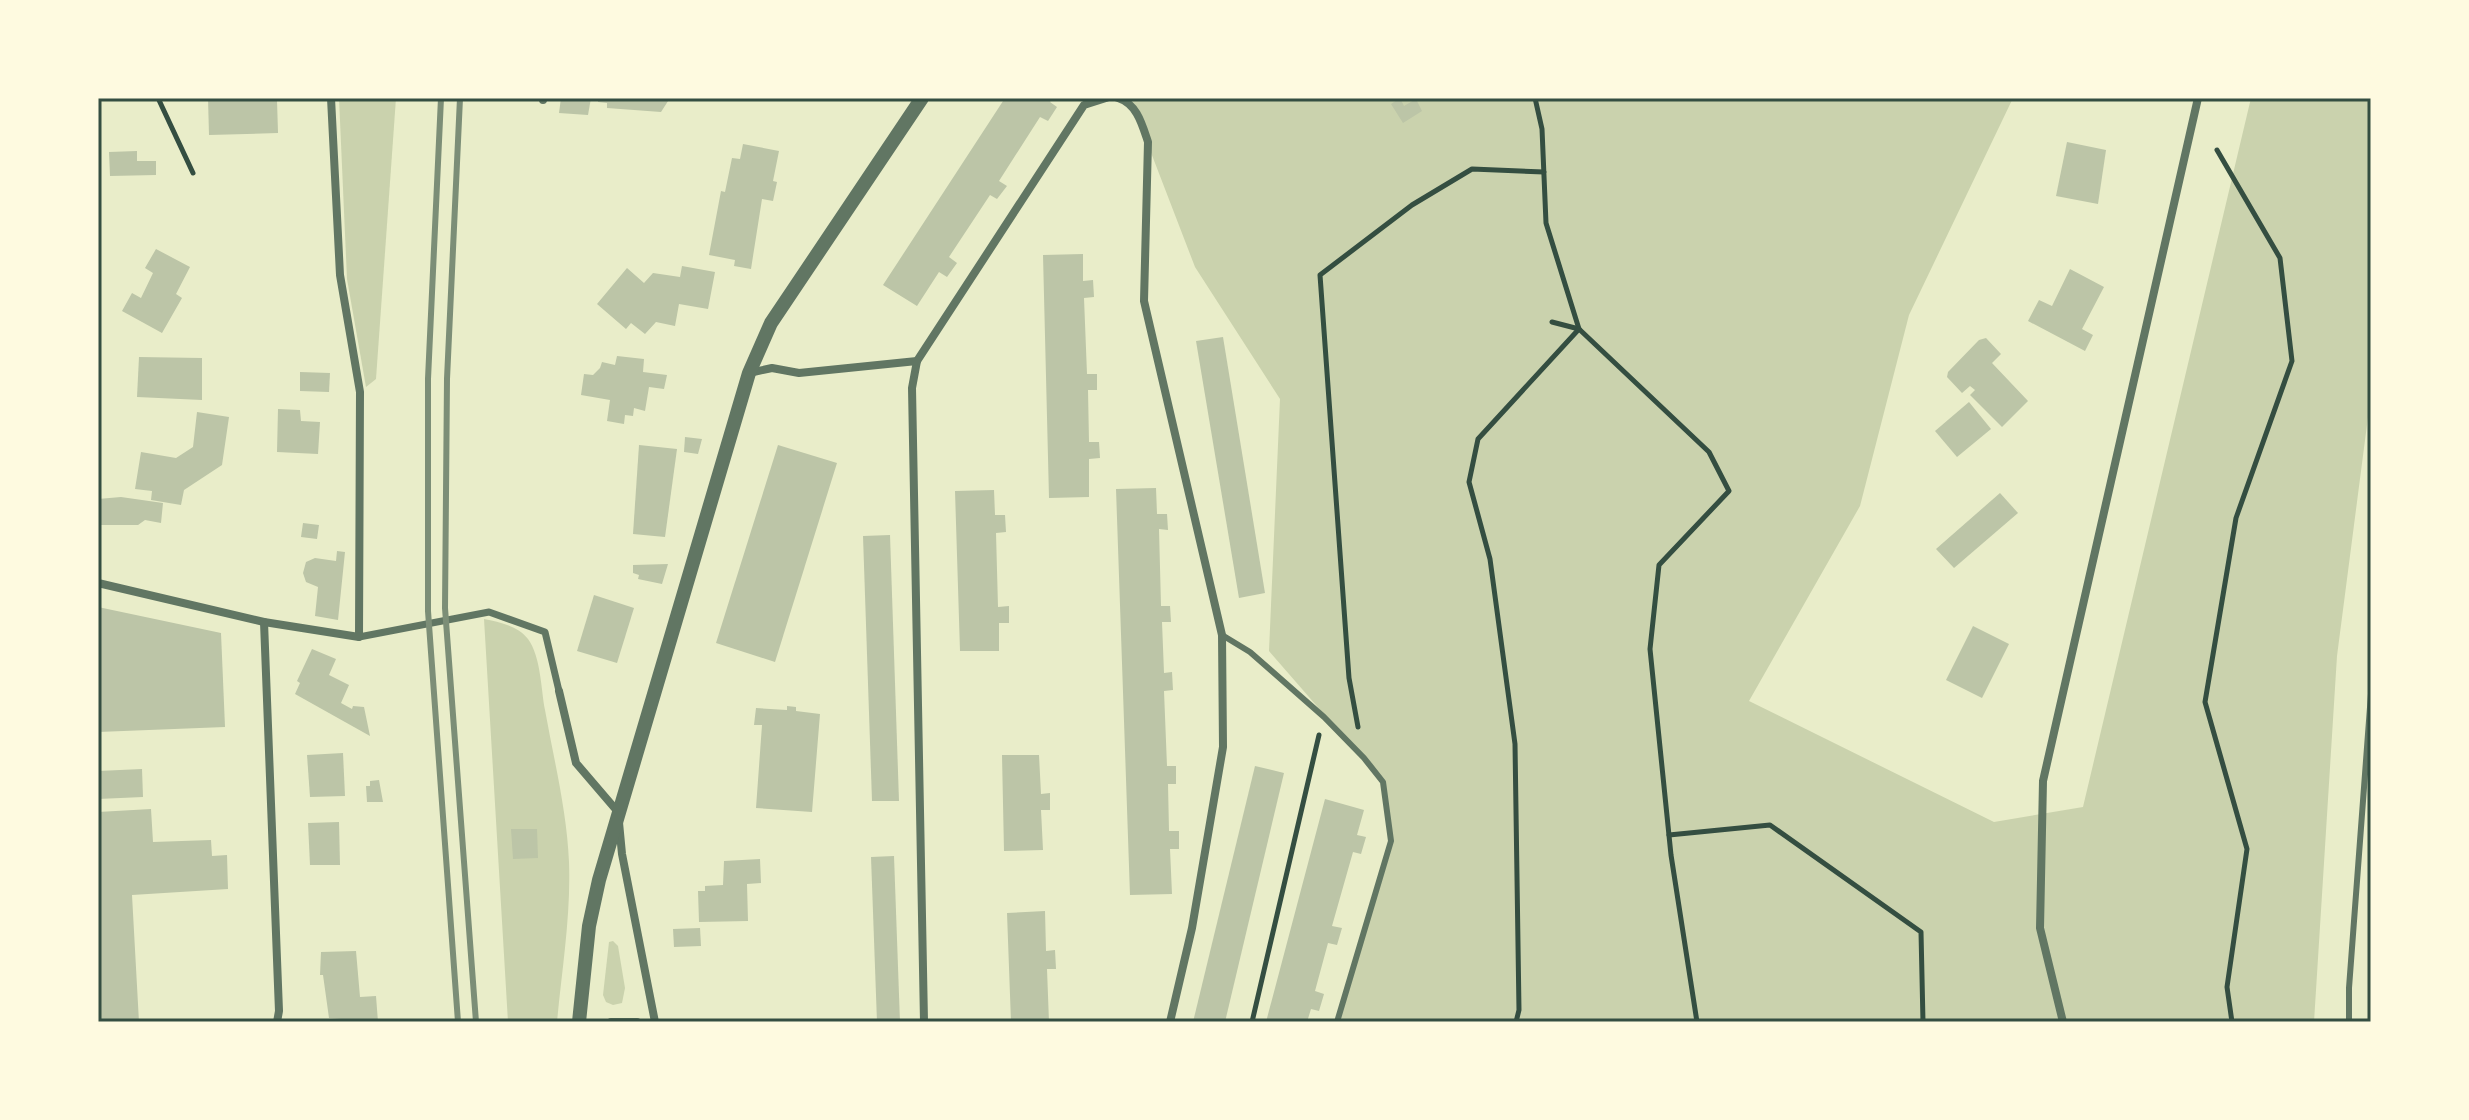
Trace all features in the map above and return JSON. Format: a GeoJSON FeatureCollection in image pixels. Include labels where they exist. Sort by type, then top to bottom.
{"type":"FeatureCollection","features":[{"type":"Feature","properties":{"kind":"street"},"geometry":{"type":"LineString","coordinates":[[331,98],[340,275],[360,392],[359,637]]}},
{"type":"Feature","properties":{"kind":"street"},"geometry":{"type":"LineString","coordinates":[[579,1022],[589,926],[618,812],[749,373],[771,323],[922,98]]}},
{"type":"Feature","properties":{"kind":"street"},"geometry":{"type":"LineString","coordinates":[[924,1022],[912,388],[917,361],[1084,105],[1106,98]]}},
{"type":"Feature","properties":{"kind":"street"},"geometry":{"type":"LineString","coordinates":[[1118,98],[1129,102],[1141,120],[1148,142],[1144,301],[1222,635],[1223,747],[1192,928],[1170,1022]]}},
{"type":"Feature","properties":{"kind":"street"},"geometry":{"type":"LineString","coordinates":[[2063,1022],[2040,928],[2043,781],[2198,98]]}},
{"type":"Feature","properties":{"kind":"street"},"geometry":{"type":"LineString","coordinates":[[749,373],[772,368],[799,373],[917,361]]}},
{"type":"Feature","properties":{"kind":"street"},"geometry":{"type":"LineString","coordinates":[[98,583],[264,622],[359,637],[489,612],[545,632],[576,763],[618,812],[622,854],[655,1022]]}},
{"type":"Feature","properties":{"kind":"street"},"geometry":{"type":"LineString","coordinates":[[264,622],[277,1022]]}},
{"type":"Feature","properties":{"kind":"street"},"geometry":{"type":"LineString","coordinates":[[611,1022],[637,1022]]}},
{"type":"Feature","properties":{"kind":"lane"},"geometry":{"type":"LineString","coordinates":[[1222,635],[1250,652],[1324,717],[1383,782],[1391,841],[1337,1022]]}},
{"type":"Feature","properties":{"kind":"lane"},"geometry":{"type":"LineString","coordinates":[[2349,1022],[2371,694]]}},
{"type":"Feature","properties":{"kind":"path"},"geometry":{"type":"LineString","coordinates":[[158,98],[193,173]]}},
{"type":"Feature","properties":{"kind":"path"},"geometry":{"type":"LineString","coordinates":[[1535,98],[1542,129],[1546,223],[1579,329]]}},
{"type":"Feature","properties":{"kind":"path"},"geometry":{"type":"LineString","coordinates":[[2217,150],[2280,258],[2292,361],[2236,518],[2205,702],[2247,849],[2227,987],[2232,1022]]}},
{"type":"Feature","properties":{"kind":"path"},"geometry":{"type":"LineString","coordinates":[[1364,758],[1349,678],[1320,275],[1412,205],[1472,169],[1544,172]]}},
{"type":"Feature","properties":{"kind":"path"},"geometry":{"type":"LineString","coordinates":[[1552,322],[1579,329],[1709,452],[1729,491],[1659,565],[1650,649],[1669,835],[1697,1022]]}},
{"type":"Feature","properties":{"kind":"path"},"geometry":{"type":"LineString","coordinates":[[1516,1022],[1519,1010],[1515,744],[1490,559],[1469,482],[1478,439],[1579,329]]}},
{"type":"Feature","properties":{"kind":"path"},"geometry":{"type":"LineString","coordinates":[[1252,1022],[1324,717]]}},
{"type":"Feature","properties":{"kind":"path"},"geometry":{"type":"LineString","coordinates":[[1669,835],[1770,825],[1921,932],[1923,1022]]}},
{"type":"Feature","properties":{"kind":"green space"},"geometry":{"type":"Polygon","coordinates":[[[339,98],[396,98],[376,379],[366,387],[347,279],[339,98]]]}},
{"type":"Feature","properties":{"kind":"green space"},"geometry":{"type":"Polygon","coordinates":[[[1130,98],[2013,98],[1909,315],[1860,506],[1749,701],[1994,822],[2083,807],[2251,98],[2371,98],[2371,394],[2337,656],[2314,1022],[1337,1022],[1391,841],[1383,782],[1269,651],[1280,399],[1195,267],[1130,98]]]}},
{"type":"Feature","properties":{"kind":"green space"},"geometry":{"type":"Polygon","coordinates":[[[484,619],[508,625],[524,635],[536,655],[540,673],[563,805],[569,862],[567,922],[557,1022],[508,1022],[484,619]]]}},
{"type":"Feature","properties":{"kind":"green space"},"geometry":{"type":"Polygon","coordinates":[[[613,941],[618,946],[625,988],[622,1003],[613,1005],[606,1002],[603,995],[609,942],[613,941]]]}},
{"type":"Feature","properties":{"kind":"building"},"geometry":{"type":"Polygon","coordinates":[[[208,98],[277,100],[278,133],[209,135],[208,98]]]}},
{"type":"Feature","properties":{"kind":"building"},"geometry":{"type":"Polygon","coordinates":[[[561,98],[591,98],[588,115],[559,113],[561,98]]]}},
{"type":"Feature","properties":{"kind":"building"},"geometry":{"type":"Polygon","coordinates":[[[598,98],[670,98],[661,112],[607,108],[607,103],[598,102],[598,98]]]}},
{"type":"Feature","properties":{"kind":"building"},"geometry":{"type":"Polygon","coordinates":[[[1005,98],[1053,98],[1050,102],[1057,107],[1048,121],[1040,117],[999,181],[1007,186],[997,199],[990,195],[949,257],[957,263],[947,277],[939,272],[917,306],[883,285],[1005,98]]]}},
{"type":"Feature","properties":{"kind":"building"},"geometry":{"type":"Polygon","coordinates":[[[1400,98],[1404,106],[1416,99],[1422,111],[1403,123],[1391,104],[1400,98]]]}},
{"type":"Feature","properties":{"kind":"building"},"geometry":{"type":"Polygon","coordinates":[[[2067,142],[2106,150],[2098,204],[2056,196],[2067,142]]]}},
{"type":"Feature","properties":{"kind":"building"},"geometry":{"type":"Polygon","coordinates":[[[743,144],[779,151],[773,201],[762,199],[751,269],[734,266],[735,260],[709,255],[721,191],[725,192],[732,158],[740,159],[743,144]]]}},
{"type":"Feature","properties":{"kind":"building"},"geometry":{"type":"Polygon","coordinates":[[[137,151],[137,161],[156,161],[156,175],[110,176],[109,152],[137,151]]]}},
{"type":"Feature","properties":{"kind":"building"},"geometry":{"type":"Polygon","coordinates":[[[156,249],[190,267],[176,294],[182,298],[162,333],[122,311],[132,293],[141,298],[153,273],[145,268],[156,249]]]}},
{"type":"Feature","properties":{"kind":"building"},"geometry":{"type":"Polygon","coordinates":[[[1083,254],[1083,281],[1093,280],[1094,297],[1084,298],[1087,374],[1097,374],[1097,390],[1088,390],[1089,442],[1099,442],[1100,458],[1089,459],[1089,497],[1049,498],[1043,255],[1083,254]]]}},
{"type":"Feature","properties":{"kind":"building"},"geometry":{"type":"Polygon","coordinates":[[[682,266],[715,272],[708,309],[679,304],[675,326],[656,322],[645,334],[631,323],[626,329],[597,304],[627,268],[644,283],[653,273],[680,277],[682,266]]]}},
{"type":"Feature","properties":{"kind":"building"},"geometry":{"type":"Polygon","coordinates":[[[2070,269],[2104,287],[2082,329],[2093,335],[2085,351],[2028,321],[2039,300],[2052,306],[2070,269]]]}},
{"type":"Feature","properties":{"kind":"building"},"geometry":{"type":"Polygon","coordinates":[[[1223,337],[1265,593],[1239,598],[1196,341],[1223,337]]]}},
{"type":"Feature","properties":{"kind":"building"},"geometry":{"type":"Polygon","coordinates":[[[1986,338],[2001,354],[1992,363],[2028,401],[2002,427],[1970,395],[1975,390],[1970,386],[1962,393],[1947,377],[1948,372],[1979,340],[1986,338]]]}},
{"type":"Feature","properties":{"kind":"building"},"geometry":{"type":"Polygon","coordinates":[[[617,356],[644,359],[643,372],[667,375],[664,389],[649,387],[645,411],[634,408],[633,416],[625,415],[624,424],[607,421],[610,400],[581,395],[584,374],[593,375],[602,362],[615,365],[617,356]]]}},
{"type":"Feature","properties":{"kind":"building"},"geometry":{"type":"Polygon","coordinates":[[[139,357],[202,358],[202,400],[137,397],[139,357]]]}},
{"type":"Feature","properties":{"kind":"building"},"geometry":{"type":"Polygon","coordinates":[[[300,372],[330,373],[329,392],[300,391],[300,372]]]}},
{"type":"Feature","properties":{"kind":"building"},"geometry":{"type":"Polygon","coordinates":[[[1969,402],[1991,429],[1957,457],[1935,431],[1969,402]]]}},
{"type":"Feature","properties":{"kind":"building"},"geometry":{"type":"Polygon","coordinates":[[[278,409],[300,410],[301,421],[320,422],[318,454],[277,452],[278,409]]]}},
{"type":"Feature","properties":{"kind":"building"},"geometry":{"type":"Polygon","coordinates":[[[197,412],[229,417],[222,465],[184,490],[181,505],[151,500],[152,491],[135,489],[141,452],[176,458],[193,447],[197,412]]]}},
{"type":"Feature","properties":{"kind":"building"},"geometry":{"type":"Polygon","coordinates":[[[685,437],[702,439],[698,454],[684,452],[685,437]]]}},
{"type":"Feature","properties":{"kind":"building"},"geometry":{"type":"Polygon","coordinates":[[[639,445],[677,449],[665,537],[633,534],[639,445]]]}},
{"type":"Feature","properties":{"kind":"building"},"geometry":{"type":"Polygon","coordinates":[[[778,445],[837,463],[775,662],[716,643],[778,445]]]}},
{"type":"Feature","properties":{"kind":"building"},"geometry":{"type":"Polygon","coordinates":[[[1156,488],[1157,514],[1167,514],[1168,530],[1159,529],[1161,606],[1170,606],[1171,622],[1162,622],[1164,673],[1172,672],[1173,690],[1164,691],[1167,766],[1176,766],[1176,784],[1168,784],[1169,831],[1179,831],[1179,849],[1170,849],[1172,894],[1130,895],[1116,489],[1156,488]]]}},
{"type":"Feature","properties":{"kind":"building"},"geometry":{"type":"Polygon","coordinates":[[[994,490],[995,515],[1005,515],[1006,532],[996,533],[998,607],[1009,606],[1009,623],[999,623],[999,651],[960,651],[955,491],[994,490]]]}},
{"type":"Feature","properties":{"kind":"building"},"geometry":{"type":"Polygon","coordinates":[[[2000,493],[2018,513],[1954,568],[1936,549],[2000,493]]]}},
{"type":"Feature","properties":{"kind":"building"},"geometry":{"type":"Polygon","coordinates":[[[121,497],[163,503],[161,523],[145,520],[138,525],[98,525],[98,499],[121,497]]]}},
{"type":"Feature","properties":{"kind":"building"},"geometry":{"type":"Polygon","coordinates":[[[303,523],[319,525],[317,539],[301,537],[303,523]]]}},
{"type":"Feature","properties":{"kind":"building"},"geometry":{"type":"Polygon","coordinates":[[[890,535],[899,801],[872,801],[863,536],[890,535]]]}},
{"type":"Feature","properties":{"kind":"building"},"geometry":{"type":"Polygon","coordinates":[[[337,551],[345,552],[338,620],[315,616],[318,587],[306,582],[303,573],[306,562],[315,558],[336,561],[337,551]]]}},
{"type":"Feature","properties":{"kind":"building"},"geometry":{"type":"Polygon","coordinates":[[[668,564],[662,584],[638,579],[639,575],[633,573],[633,565],[668,564]]]}},
{"type":"Feature","properties":{"kind":"building"},"geometry":{"type":"Polygon","coordinates":[[[594,595],[634,608],[617,663],[577,651],[594,595]]]}},
{"type":"Feature","properties":{"kind":"building"},"geometry":{"type":"Polygon","coordinates":[[[98,607],[221,633],[225,727],[98,732],[98,607]]]}},
{"type":"Feature","properties":{"kind":"building"},"geometry":{"type":"Polygon","coordinates":[[[1973,626],[2009,644],[1982,698],[1946,680],[1973,626]]]}},
{"type":"Feature","properties":{"kind":"building"},"geometry":{"type":"Polygon","coordinates":[[[312,649],[336,659],[329,675],[349,685],[341,703],[352,709],[353,706],[364,707],[370,736],[295,694],[300,683],[297,681],[312,649]]]}},
{"type":"Feature","properties":{"kind":"building"},"geometry":{"type":"Polygon","coordinates":[[[787,706],[796,707],[796,711],[820,714],[812,812],[756,808],[762,725],[754,725],[756,708],[787,710],[787,706]]]}},
{"type":"Feature","properties":{"kind":"building"},"geometry":{"type":"Polygon","coordinates":[[[343,753],[345,796],[310,797],[307,755],[343,753]]]}},
{"type":"Feature","properties":{"kind":"building"},"geometry":{"type":"Polygon","coordinates":[[[1002,755],[1039,755],[1041,794],[1050,793],[1050,810],[1041,810],[1043,850],[1004,851],[1002,755]]]}},
{"type":"Feature","properties":{"kind":"building"},"geometry":{"type":"Polygon","coordinates":[[[1255,766],[1284,773],[1225,1022],[1193,1022],[1255,766]]]}},
{"type":"Feature","properties":{"kind":"building"},"geometry":{"type":"Polygon","coordinates":[[[142,769],[143,797],[98,799],[98,771],[142,769]]]}},
{"type":"Feature","properties":{"kind":"building"},"geometry":{"type":"Polygon","coordinates":[[[379,780],[383,802],[367,802],[366,786],[370,786],[370,781],[379,780]]]}},
{"type":"Feature","properties":{"kind":"building"},"geometry":{"type":"Polygon","coordinates":[[[1325,799],[1364,810],[1357,835],[1366,837],[1361,854],[1353,852],[1332,926],[1342,928],[1337,945],[1328,943],[1315,991],[1324,994],[1319,1011],[1311,1009],[1307,1022],[1266,1022],[1325,799]]]}},
{"type":"Feature","properties":{"kind":"building"},"geometry":{"type":"Polygon","coordinates":[[[151,809],[153,842],[211,840],[212,856],[227,855],[228,889],[132,895],[139,1022],[98,1022],[98,812],[151,809]]]}},
{"type":"Feature","properties":{"kind":"building"},"geometry":{"type":"Polygon","coordinates":[[[339,822],[340,865],[310,865],[308,823],[339,822]]]}},
{"type":"Feature","properties":{"kind":"building"},"geometry":{"type":"Polygon","coordinates":[[[511,829],[537,829],[538,858],[513,859],[511,829]]]}},
{"type":"Feature","properties":{"kind":"building"},"geometry":{"type":"Polygon","coordinates":[[[894,856],[900,1022],[877,1022],[871,857],[894,856]]]}},
{"type":"Feature","properties":{"kind":"building"},"geometry":{"type":"Polygon","coordinates":[[[760,859],[761,883],[747,884],[748,921],[699,922],[698,891],[705,891],[705,886],[723,885],[724,861],[760,859]]]}},
{"type":"Feature","properties":{"kind":"building"},"geometry":{"type":"Polygon","coordinates":[[[1045,911],[1046,951],[1055,950],[1056,969],[1047,969],[1049,1022],[1011,1022],[1007,913],[1045,911]]]}},
{"type":"Feature","properties":{"kind":"building"},"geometry":{"type":"Polygon","coordinates":[[[700,928],[701,946],[674,947],[673,929],[700,928]]]}},
{"type":"Feature","properties":{"kind":"building"},"geometry":{"type":"Polygon","coordinates":[[[356,951],[360,997],[376,996],[378,1022],[329,1018],[323,975],[320,975],[321,952],[356,951]]]}},
{"type":"Feature","properties":{"kind":"railway"},"geometry":{"type":"LineString","coordinates":[[441,98],[428,379],[428,611],[458,1022]]}},
{"type":"Feature","properties":{"kind":"railway"},"geometry":{"type":"LineString","coordinates":[[460,98],[447,379],[445,608],[476,1022]]}}]}
